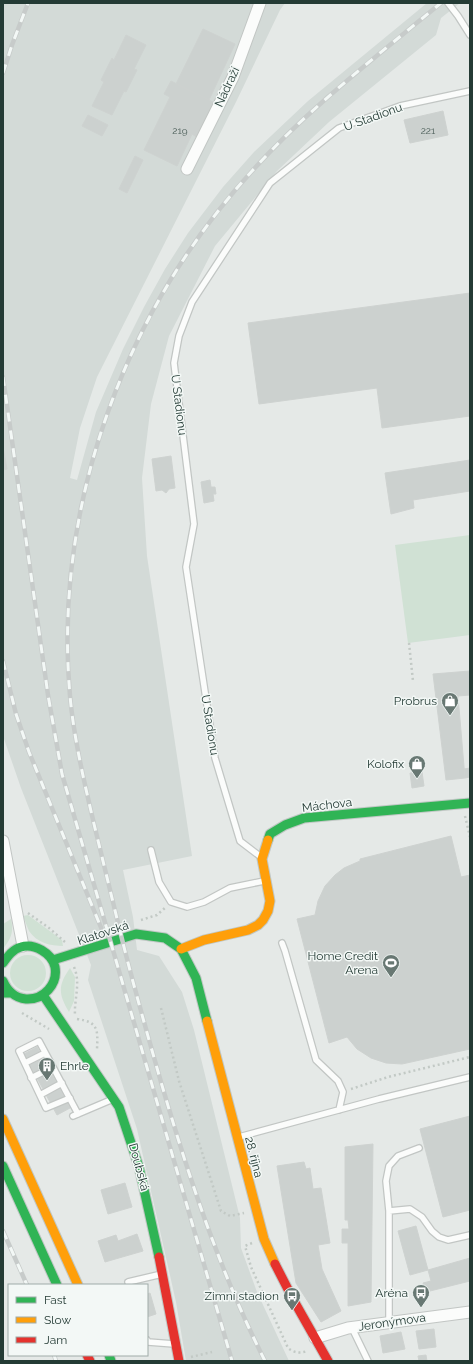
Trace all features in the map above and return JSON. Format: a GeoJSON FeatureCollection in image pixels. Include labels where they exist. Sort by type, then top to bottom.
{"type":"FeatureCollection","features":[{"type":"Feature","properties":{"kind":"main road","name":"Máchova"},"geometry":{"type":"LineString","coordinates":[[181,949],[206,939],[249,930],[258,926],[266,917],[270,908],[270,901],[262,859],[270,834],[285,825],[304,818],[466,804]]}},
{"type":"Feature","properties":{"kind":"main road","name":"Klatovská"},"geometry":{"type":"LineString","coordinates":[[53,960],[70,956],[136,934],[165,938],[181,949]]}},
{"type":"Feature","properties":{"kind":"main road"},"geometry":{"type":"LineString","coordinates":[[3,963],[8,954],[15,949],[30,945],[44,950],[53,960],[55,968],[53,984],[42,995],[32,999],[21,998],[7,993],[3,981]]}},
{"type":"Feature","properties":{"kind":"main road","name":"28. října"},"geometry":{"type":"LineString","coordinates":[[181,949],[196,978],[264,1239],[272,1260],[288,1292],[328,1361]]}},
{"type":"Feature","properties":{"kind":"main road","name":"Doubská"},"geometry":{"type":"LineString","coordinates":[[42,995],[114,1099],[128,1127],[136,1151],[151,1214],[179,1360]]}},
{"type":"Feature","properties":{"kind":"main road"},"geometry":{"type":"LineString","coordinates":[[3,1119],[78,1284]]}},
{"type":"Feature","properties":{"kind":"main road"},"geometry":{"type":"LineString","coordinates":[[3,1166],[57,1284]]}},
{"type":"Feature","properties":{"kind":"street","name":"Nádraží"},"geometry":{"type":"LineString","coordinates":[[187,169],[233,77],[260,3]]}},
{"type":"Feature","properties":{"kind":"street"},"geometry":{"type":"LineString","coordinates":[[3,841],[23,946]]}},
{"type":"Feature","properties":{"kind":"street","name":"Jeronýmova"},"geometry":{"type":"LineString","coordinates":[[315,1338],[352,1328],[470,1312]]}},
{"type":"Feature","properties":{"kind":"lane"},"geometry":{"type":"LineString","coordinates":[[448,3],[470,35]]}},
{"type":"Feature","properties":{"kind":"lane","name":"U Stadionu"},"geometry":{"type":"LineString","coordinates":[[262,859],[240,841],[215,758],[186,567],[194,524],[174,363],[179,336],[192,302],[270,183],[339,128],[400,106],[470,91]]}},
{"type":"Feature","properties":{"kind":"lane"},"geometry":{"type":"LineString","coordinates":[[151,850],[159,882],[171,902],[187,907],[204,902],[230,888],[266,880]]}},
{"type":"Feature","properties":{"kind":"lane"},"geometry":{"type":"LineString","coordinates":[[282,943],[316,1060],[338,1081],[343,1092],[339,1110]]}},
{"type":"Feature","properties":{"kind":"lane"},"geometry":{"type":"LineString","coordinates":[[70,1098],[46,1108],[19,1051],[39,1041],[70,1098],[76,1115],[114,1099]]}},
{"type":"Feature","properties":{"kind":"lane"},"geometry":{"type":"LineString","coordinates":[[25,1063],[45,1053]]}},
{"type":"Feature","properties":{"kind":"lane"},"geometry":{"type":"LineString","coordinates":[[31,1078],[53,1067]]}},
{"type":"Feature","properties":{"kind":"lane"},"geometry":{"type":"LineString","coordinates":[[237,1137],[470,1077]]}},
{"type":"Feature","properties":{"kind":"lane"},"geometry":{"type":"LineString","coordinates":[[40,1095],[62,1083]]}},
{"type":"Feature","properties":{"kind":"lane"},"geometry":{"type":"LineString","coordinates":[[389,1322],[389,1211],[386,1181],[389,1166],[398,1156],[419,1148]]}},
{"type":"Feature","properties":{"kind":"lane"},"geometry":{"type":"LineString","coordinates":[[389,1211],[410,1209],[422,1217],[432,1231],[439,1237],[448,1240],[470,1235]]}},
{"type":"Feature","properties":{"kind":"lane"},"geometry":{"type":"LineString","coordinates":[[129,1284],[128,1282],[162,1274]]}},
{"type":"Feature","properties":{"kind":"lane"},"geometry":{"type":"LineString","coordinates":[[352,1328],[368,1361]]}},
{"type":"Feature","properties":{"kind":"lane"},"geometry":{"type":"LineString","coordinates":[[148,1342],[176,1344]]}},
{"type":"Feature","properties":{"kind":"path"},"geometry":{"type":"LineString","coordinates":[[410,643],[413,681]]}},
{"type":"Feature","properties":{"kind":"path"},"geometry":{"type":"LineString","coordinates":[[466,804],[470,837]]}},
{"type":"Feature","properties":{"kind":"path"},"geometry":{"type":"LineString","coordinates":[[140,920],[157,915],[171,902]]}},
{"type":"Feature","properties":{"kind":"path"},"geometry":{"type":"LineString","coordinates":[[18,914],[28,913],[64,941],[77,973],[74,1014],[77,1019],[92,1023],[97,1028],[97,1049]]}},
{"type":"Feature","properties":{"kind":"path"},"geometry":{"type":"LineString","coordinates":[[161,1008],[179,1081],[221,1211],[230,1216],[256,1210]]}},
{"type":"Feature","properties":{"kind":"path"},"geometry":{"type":"LineString","coordinates":[[19,1012],[49,1030]]}},
{"type":"Feature","properties":{"kind":"path"},"geometry":{"type":"LineString","coordinates":[[343,1092],[388,1077],[470,1057]]}},
{"type":"Feature","properties":{"kind":"path"},"geometry":{"type":"LineString","coordinates":[[264,1239],[245,1246],[251,1267],[288,1348],[293,1352],[303,1353],[310,1350]]}},
{"type":"Feature","properties":{"kind":"path"},"geometry":{"type":"LineString","coordinates":[[179,1360],[212,1352]]}},
{"type":"Feature","properties":{"kind":"shaded area"},"geometry":{"type":"Polygon","coordinates":[[[3,3],[285,3],[280,10],[236,102],[97,377],[80,428],[70,478],[77,480],[96,412],[123,349],[165,269],[188,233],[223,187],[254,152],[308,101],[427,3],[460,3],[441,18],[436,35],[329,122],[277,171],[215,246],[169,336],[151,404],[142,478],[147,556],[192,856],[123,870],[133,917],[137,950],[159,956],[182,992],[194,1030],[240,1218],[241,1248],[257,1292],[289,1361],[186,1361],[176,1302],[137,1129],[88,980],[91,965],[21,788],[3,736],[3,3]]]}},
{"type":"Feature","properties":{"kind":"green space"},"geometry":{"type":"Polygon","coordinates":[[[470,535],[470,635],[408,643],[395,545],[470,535]]]}},
{"type":"Feature","properties":{"kind":"green space"},"geometry":{"type":"Polygon","coordinates":[[[28,915],[62,940],[63,946],[40,941],[32,935],[23,916],[28,915]]]}},
{"type":"Feature","properties":{"kind":"green space"},"geometry":{"type":"Polygon","coordinates":[[[11,919],[11,935],[3,949],[3,924],[11,919]]]}},
{"type":"Feature","properties":{"kind":"green space"},"geometry":{"type":"Polygon","coordinates":[[[32,955],[41,960],[45,966],[45,980],[41,986],[32,991],[24,991],[15,986],[11,980],[10,969],[15,960],[21,956],[32,955]]]}},
{"type":"Feature","properties":{"kind":"green space"},"geometry":{"type":"Polygon","coordinates":[[[70,968],[75,977],[74,1001],[69,1012],[61,995],[61,990],[63,980],[70,968]]]}},
{"type":"Feature","properties":{"kind":"building"},"geometry":{"type":"Polygon","coordinates":[[[203,29],[235,44],[209,100],[176,84],[203,29]]]}},
{"type":"Feature","properties":{"kind":"building"},"geometry":{"type":"Polygon","coordinates":[[[126,35],[146,45],[134,69],[137,70],[112,115],[92,106],[104,82],[101,80],[112,58],[114,60],[126,35]]]}},
{"type":"Feature","properties":{"kind":"building"},"geometry":{"type":"Polygon","coordinates":[[[171,81],[215,103],[198,138],[192,134],[177,166],[144,150],[170,97],[164,94],[171,81]]]}},
{"type":"Feature","properties":{"kind":"building"},"geometry":{"type":"Polygon","coordinates":[[[443,111],[448,135],[410,143],[404,120],[443,111]]]}},
{"type":"Feature","properties":{"kind":"building"},"geometry":{"type":"Polygon","coordinates":[[[88,115],[108,125],[102,136],[82,126],[88,115]]]}},
{"type":"Feature","properties":{"kind":"building"},"geometry":{"type":"Polygon","coordinates":[[[135,156],[143,160],[127,193],[119,189],[135,156]]]}},
{"type":"Feature","properties":{"kind":"building"},"geometry":{"type":"Polygon","coordinates":[[[470,293],[470,416],[382,428],[377,388],[259,404],[248,323],[470,293]]]}},
{"type":"Feature","properties":{"kind":"building"},"geometry":{"type":"Polygon","coordinates":[[[3,447],[7,469],[3,470],[3,447]]]}},
{"type":"Feature","properties":{"kind":"building"},"geometry":{"type":"Polygon","coordinates":[[[171,456],[175,488],[169,489],[166,493],[162,490],[156,491],[152,459],[171,456]]]}},
{"type":"Feature","properties":{"kind":"building"},"geometry":{"type":"Polygon","coordinates":[[[470,460],[470,491],[413,500],[414,508],[391,514],[385,473],[470,460]]]}},
{"type":"Feature","properties":{"kind":"building"},"geometry":{"type":"Polygon","coordinates":[[[210,480],[211,487],[215,487],[216,494],[213,494],[214,501],[204,503],[201,482],[210,480]]]}},
{"type":"Feature","properties":{"kind":"building"},"geometry":{"type":"Polygon","coordinates":[[[470,671],[470,695],[458,696],[465,778],[446,780],[433,674],[470,671]]]}},
{"type":"Feature","properties":{"kind":"building"},"geometry":{"type":"Polygon","coordinates":[[[470,768],[470,777],[465,778],[464,769],[470,768]]]}},
{"type":"Feature","properties":{"kind":"building","name":"Kolofix"},"geometry":{"type":"Polygon","coordinates":[[[422,772],[424,786],[412,788],[410,773],[422,772]]]}},
{"type":"Feature","properties":{"kind":"building","name":"Home Credit Arena"},"geometry":{"type":"Polygon","coordinates":[[[451,836],[461,877],[470,875],[470,1049],[402,1064],[386,1063],[371,1058],[357,1049],[347,1037],[329,1043],[297,919],[315,915],[318,901],[325,886],[344,868],[360,861],[360,859],[451,836]]]}},
{"type":"Feature","properties":{"kind":"building","name":"Ehrle"},"geometry":{"type":"Polygon","coordinates":[[[37,1047],[70,1108],[57,1115],[24,1054],[37,1047]]]}},
{"type":"Feature","properties":{"kind":"building"},"geometry":{"type":"Polygon","coordinates":[[[470,1116],[470,1210],[443,1217],[420,1129],[470,1116]]]}},
{"type":"Feature","properties":{"kind":"building"},"geometry":{"type":"Polygon","coordinates":[[[373,1144],[371,1302],[348,1306],[348,1243],[342,1243],[342,1229],[349,1229],[348,1220],[345,1220],[345,1147],[373,1144]]]}},
{"type":"Feature","properties":{"kind":"building"},"geometry":{"type":"Polygon","coordinates":[[[304,1162],[306,1169],[310,1168],[313,1189],[321,1188],[330,1243],[318,1245],[322,1269],[341,1311],[321,1322],[296,1283],[277,1166],[304,1162]]]}},
{"type":"Feature","properties":{"kind":"building"},"geometry":{"type":"Polygon","coordinates":[[[125,1183],[132,1207],[108,1214],[101,1190],[125,1183]]]}},
{"type":"Feature","properties":{"kind":"building"},"geometry":{"type":"Polygon","coordinates":[[[416,1226],[428,1270],[410,1275],[398,1231],[416,1226]]]}},
{"type":"Feature","properties":{"kind":"building"},"geometry":{"type":"Polygon","coordinates":[[[137,1234],[143,1251],[105,1262],[98,1241],[116,1235],[118,1241],[137,1234]]]}},
{"type":"Feature","properties":{"kind":"building"},"geometry":{"type":"Polygon","coordinates":[[[470,1258],[470,1281],[426,1292],[423,1283],[431,1281],[428,1270],[470,1258]]]}},
{"type":"Feature","properties":{"kind":"building"},"geometry":{"type":"Polygon","coordinates":[[[150,1293],[156,1314],[148,1317],[148,1294],[150,1293]]]}},
{"type":"Feature","properties":{"kind":"building"},"geometry":{"type":"Polygon","coordinates":[[[434,1329],[436,1347],[419,1349],[416,1331],[434,1329]]]}},
{"type":"Feature","properties":{"kind":"building"},"geometry":{"type":"Polygon","coordinates":[[[401,1332],[405,1349],[383,1353],[380,1336],[401,1332]]]}},
{"type":"Feature","properties":{"kind":"building"},"geometry":{"type":"Polygon","coordinates":[[[426,1355],[427,1361],[419,1361],[418,1356],[426,1355]]]}},
{"type":"Feature","properties":{"kind":"railway"},"geometry":{"type":"LineString","coordinates":[[3,73],[28,3]]}},
{"type":"Feature","properties":{"kind":"railway"},"geometry":{"type":"LineString","coordinates":[[265,1361],[234,1293],[194,1189],[161,1082],[135,990],[94,824],[83,776],[70,696],[68,625],[73,554],[87,483],[107,414],[134,348],[168,284],[208,225],[253,170],[275,147],[344,83],[441,3]]}},
{"type":"Feature","properties":{"kind":"railway"},"geometry":{"type":"LineString","coordinates":[[3,377],[48,695],[62,774],[232,1361]]}},
{"type":"Feature","properties":{"kind":"railway"},"geometry":{"type":"LineString","coordinates":[[3,661],[16,714],[29,752],[102,930]]}},
{"type":"Feature","properties":{"kind":"railway"},"geometry":{"type":"LineString","coordinates":[[3,1231],[27,1284]]}},
{"type":"Feature","properties":{"kind":"railway"},"geometry":{"type":"LineString","coordinates":[[54,1356],[56,1361]]}},
{"type":"Feature","properties":{"kind":"traffic: fast"},"geometry":{"type":"LineString","coordinates":[[268,840],[270,834],[285,825],[304,818],[470,803]]}},
{"type":"Feature","properties":{"kind":"traffic: fast"},"geometry":{"type":"LineString","coordinates":[[53,960],[136,934],[165,938],[181,949],[196,978],[207,1021]]}},
{"type":"Feature","properties":{"kind":"traffic: fast"},"geometry":{"type":"LineString","coordinates":[[3,963],[16,949],[31,946],[46,953],[50,957],[55,967],[52,985],[44,994],[33,999],[26,999],[15,995],[9,990],[3,981]]}},
{"type":"Feature","properties":{"kind":"traffic: fast"},"geometry":{"type":"LineString","coordinates":[[3,993],[11,993]]}},
{"type":"Feature","properties":{"kind":"traffic: fast"},"geometry":{"type":"LineString","coordinates":[[43,995],[119,1107],[139,1167],[159,1257]]}},
{"type":"Feature","properties":{"kind":"traffic: fast"},"geometry":{"type":"LineString","coordinates":[[3,1166],[57,1284]]}},
{"type":"Feature","properties":{"kind":"traffic: fast"},"geometry":{"type":"LineString","coordinates":[[109,1356],[111,1361]]}},
{"type":"Feature","properties":{"kind":"traffic: slow"},"geometry":{"type":"LineString","coordinates":[[181,949],[204,940],[248,930],[258,925],[263,920],[268,911],[270,901],[262,859],[268,840]]}},
{"type":"Feature","properties":{"kind":"traffic: slow"},"geometry":{"type":"LineString","coordinates":[[207,1021],[264,1239],[275,1264]]}},
{"type":"Feature","properties":{"kind":"traffic: slow"},"geometry":{"type":"LineString","coordinates":[[3,1119],[78,1284]]}},
{"type":"Feature","properties":{"kind":"traffic: jam"},"geometry":{"type":"LineString","coordinates":[[159,1257],[179,1361]]}},
{"type":"Feature","properties":{"kind":"traffic: jam"},"geometry":{"type":"LineString","coordinates":[[275,1264],[328,1361]]}},
{"type":"Feature","properties":{"kind":"traffic: jam"},"geometry":{"type":"LineString","coordinates":[[88,1356],[90,1361]]}},
{"type":"Feature","properties":{"kind":"place","name":"Probrus"},"geometry":{"type":"Point","coordinates":[450,716]}},
{"type":"Feature","properties":{"kind":"place","name":"Kolofix"},"geometry":{"type":"Point","coordinates":[417,779]}},
{"type":"Feature","properties":{"kind":"place","name":"Home Credit Arena"},"geometry":{"type":"Point","coordinates":[391,978]}},
{"type":"Feature","properties":{"kind":"place","name":"Ehrle"},"geometry":{"type":"Point","coordinates":[47,1081]}},
{"type":"Feature","properties":{"kind":"place","name":"Aréna"},"geometry":{"type":"Point","coordinates":[421,1308]}},
{"type":"Feature","properties":{"kind":"place","name":"Zimní stadion"},"geometry":{"type":"Point","coordinates":[292,1311]}}]}
